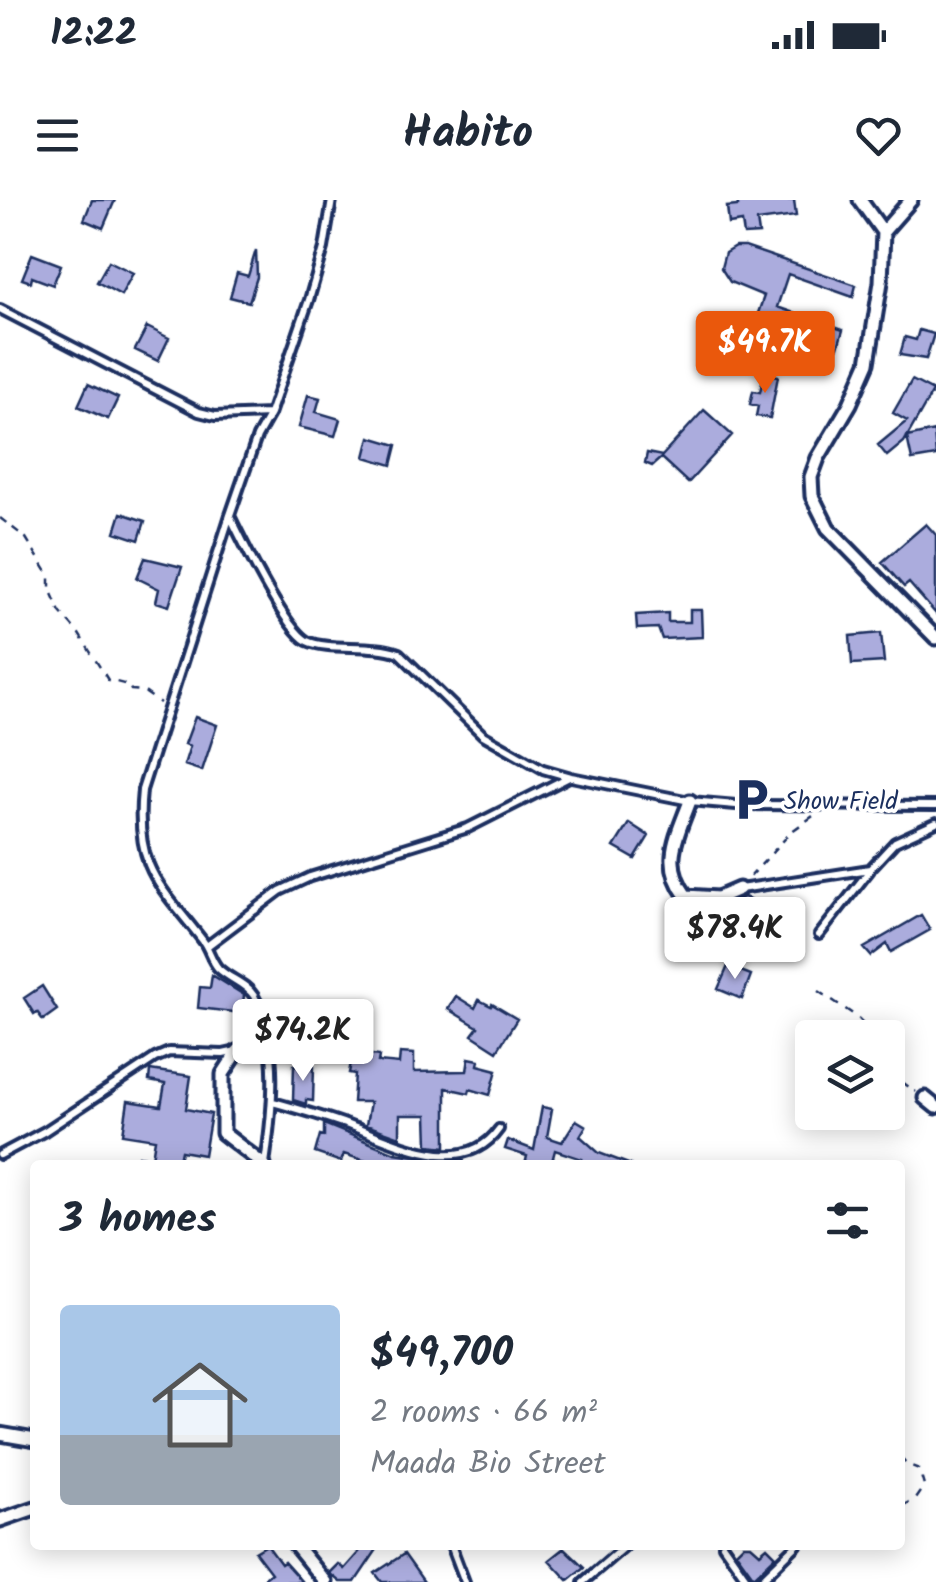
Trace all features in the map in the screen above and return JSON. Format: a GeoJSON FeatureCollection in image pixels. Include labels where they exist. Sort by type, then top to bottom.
{"type":"FeatureCollection","features":[{"type":"Feature","properties":{"kind":"street"},"geometry":{"type":"LineString","coordinates":[[860,200],[883,232]]}},
{"type":"Feature","properties":{"kind":"street"},"geometry":{"type":"LineString","coordinates":[[911,200],[883,232],[874,338],[868,364],[818,458],[812,496],[828,528],[936,638]]}},
{"type":"Feature","properties":{"kind":"street"},"geometry":{"type":"LineString","coordinates":[[690,801],[672,859],[673,878],[686,896],[718,898],[739,889]]}},
{"type":"Feature","properties":{"kind":"street"},"geometry":{"type":"LineString","coordinates":[[238,1051],[222,1074],[223,1132],[259,1160]]}},
{"type":"Feature","properties":{"kind":"street"},"geometry":{"type":"LineString","coordinates":[[925,1098],[936,1107]]}},
{"type":"Feature","properties":{"kind":"street"},"geometry":{"type":"LineString","coordinates":[[0,1434],[30,1439]]}},
{"type":"Feature","properties":{"kind":"street"},"geometry":{"type":"LineString","coordinates":[[1,1523],[30,1510]]}},
{"type":"Feature","properties":{"kind":"street"},"geometry":{"type":"LineString","coordinates":[[300,1550],[325,1582]]}},
{"type":"Feature","properties":{"kind":"lane"},"geometry":{"type":"LineString","coordinates":[[266,1160],[272,1102],[269,1044],[253,994],[217,966],[207,946],[151,873],[141,848],[139,817],[142,790],[230,515],[257,437],[270,414],[314,283],[332,200]]}},
{"type":"Feature","properties":{"kind":"lane"},"geometry":{"type":"LineString","coordinates":[[0,309],[199,412],[214,416],[270,414]]}},
{"type":"Feature","properties":{"kind":"lane"},"geometry":{"type":"LineString","coordinates":[[230,515],[272,594],[308,641],[382,647],[399,654],[484,734],[544,769],[690,801],[736,806],[936,806]]}},
{"type":"Feature","properties":{"kind":"lane"},"geometry":{"type":"LineString","coordinates":[[207,946],[280,891],[468,828],[570,776]]}},
{"type":"Feature","properties":{"kind":"lane"},"geometry":{"type":"LineString","coordinates":[[819,934],[895,842],[936,823]]}},
{"type":"Feature","properties":{"kind":"lane"},"geometry":{"type":"LineString","coordinates":[[739,889],[870,870]]}},
{"type":"Feature","properties":{"kind":"lane"},"geometry":{"type":"LineString","coordinates":[[0,1154],[44,1131],[169,1052],[205,1055],[269,1044]]}},
{"type":"Feature","properties":{"kind":"lane"},"geometry":{"type":"LineString","coordinates":[[272,1102],[314,1113],[414,1151],[438,1154],[478,1149],[499,1129]]}},
{"type":"Feature","properties":{"kind":"lane"},"geometry":{"type":"LineString","coordinates":[[452,1550],[465,1582]]}},
{"type":"Feature","properties":{"kind":"lane"},"geometry":{"type":"LineString","coordinates":[[584,1582],[620,1550]]}},
{"type":"Feature","properties":{"kind":"lane"},"geometry":{"type":"LineString","coordinates":[[727,1550],[749,1582]]}},
{"type":"Feature","properties":{"kind":"lane"},"geometry":{"type":"LineString","coordinates":[[759,1582],[792,1550]]}},
{"type":"Feature","properties":{"kind":"path"},"geometry":{"type":"LineString","coordinates":[[0,518],[26,538],[50,578],[50,589],[60,612],[108,680],[143,691],[166,705]]}},
{"type":"Feature","properties":{"kind":"path"},"geometry":{"type":"LineString","coordinates":[[732,916],[739,889],[792,831],[825,807]]}},
{"type":"Feature","properties":{"kind":"path"},"geometry":{"type":"LineString","coordinates":[[819,991],[861,1020]]}},
{"type":"Feature","properties":{"kind":"path"},"geometry":{"type":"LineString","coordinates":[[905,1083],[925,1098]]}},
{"type":"Feature","properties":{"kind":"path"},"geometry":{"type":"LineString","coordinates":[[905,1463],[920,1470],[924,1486],[905,1504]]}},
{"type":"Feature","properties":{"kind":"building"},"geometry":{"type":"Polygon","coordinates":[[[92,200],[115,200],[103,228],[84,220],[92,200]]]}},
{"type":"Feature","properties":{"kind":"building"},"geometry":{"type":"Polygon","coordinates":[[[737,200],[794,200],[796,216],[757,221],[759,234],[744,235],[742,222],[729,224],[727,207],[738,206],[737,200]]]}},
{"type":"Feature","properties":{"kind":"building"},"geometry":{"type":"Polygon","coordinates":[[[735,247],[856,285],[853,297],[788,274],[777,307],[843,330],[838,347],[757,316],[764,296],[730,282],[721,268],[725,253],[735,247]]]}},
{"type":"Feature","properties":{"kind":"building"},"geometry":{"type":"Polygon","coordinates":[[[256,250],[257,277],[249,302],[230,297],[237,273],[248,276],[256,250]]]}},
{"type":"Feature","properties":{"kind":"building"},"geometry":{"type":"Polygon","coordinates":[[[32,254],[61,265],[53,285],[32,277],[31,282],[22,279],[32,254]]]}},
{"type":"Feature","properties":{"kind":"building"},"geometry":{"type":"Polygon","coordinates":[[[109,261],[133,273],[121,295],[97,282],[109,261]]]}},
{"type":"Feature","properties":{"kind":"building"},"geometry":{"type":"Polygon","coordinates":[[[147,327],[169,338],[158,361],[135,350],[147,327]]]}},
{"type":"Feature","properties":{"kind":"building"},"geometry":{"type":"Polygon","coordinates":[[[919,330],[934,334],[926,359],[900,355],[905,337],[916,340],[919,330]]]}},
{"type":"Feature","properties":{"kind":"building"},"geometry":{"type":"Polygon","coordinates":[[[764,373],[778,376],[770,418],[756,416],[758,406],[750,404],[753,391],[760,392],[764,373]]]}},
{"type":"Feature","properties":{"kind":"building"},"geometry":{"type":"Polygon","coordinates":[[[912,380],[933,391],[904,442],[887,456],[878,445],[907,421],[893,413],[912,380]]]}},
{"type":"Feature","properties":{"kind":"building"},"geometry":{"type":"Polygon","coordinates":[[[88,384],[118,398],[108,419],[78,406],[88,384]]]}},
{"type":"Feature","properties":{"kind":"building"},"geometry":{"type":"Polygon","coordinates":[[[308,395],[320,398],[316,412],[340,419],[335,436],[299,427],[308,395]]]}},
{"type":"Feature","properties":{"kind":"building"},"geometry":{"type":"Polygon","coordinates":[[[704,410],[732,435],[688,483],[661,458],[652,466],[645,463],[647,453],[662,456],[704,410]]]}},
{"type":"Feature","properties":{"kind":"building"},"geometry":{"type":"Polygon","coordinates":[[[934,431],[936,456],[912,460],[907,437],[934,431]]]}},
{"type":"Feature","properties":{"kind":"building"},"geometry":{"type":"Polygon","coordinates":[[[370,437],[397,445],[392,465],[365,457],[370,437]]]}},
{"type":"Feature","properties":{"kind":"building"},"geometry":{"type":"Polygon","coordinates":[[[121,513],[145,521],[139,540],[115,532],[121,513]]]}},
{"type":"Feature","properties":{"kind":"building"},"geometry":{"type":"Polygon","coordinates":[[[926,524],[936,535],[936,614],[909,583],[904,587],[882,562],[926,524]]]}},
{"type":"Feature","properties":{"kind":"building"},"geometry":{"type":"Polygon","coordinates":[[[145,558],[182,567],[169,606],[156,602],[159,589],[137,578],[145,558]]]}},
{"type":"Feature","properties":{"kind":"building"},"geometry":{"type":"Polygon","coordinates":[[[690,610],[701,610],[702,637],[662,639],[658,628],[637,629],[636,615],[668,613],[668,622],[690,622],[690,610]]]}},
{"type":"Feature","properties":{"kind":"building"},"geometry":{"type":"Polygon","coordinates":[[[881,633],[884,662],[852,664],[850,636],[881,633]]]}},
{"type":"Feature","properties":{"kind":"building"},"geometry":{"type":"Polygon","coordinates":[[[195,717],[217,725],[202,771],[184,765],[190,746],[185,744],[195,717]]]}},
{"type":"Feature","properties":{"kind":"building"},"geometry":{"type":"Polygon","coordinates":[[[629,823],[649,836],[635,859],[614,847],[629,823]]]}},
{"type":"Feature","properties":{"kind":"building"},"geometry":{"type":"Polygon","coordinates":[[[744,897],[752,900],[736,923],[704,906],[721,907],[744,897]]]}},
{"type":"Feature","properties":{"kind":"building"},"geometry":{"type":"Polygon","coordinates":[[[921,915],[930,930],[891,952],[887,944],[871,956],[864,948],[921,915]]]}},
{"type":"Feature","properties":{"kind":"building"},"geometry":{"type":"Polygon","coordinates":[[[728,966],[751,975],[742,999],[718,989],[728,966]]]}},
{"type":"Feature","properties":{"kind":"building"},"geometry":{"type":"Polygon","coordinates":[[[212,975],[244,995],[242,1013],[198,1008],[200,987],[210,988],[212,975]]]}},
{"type":"Feature","properties":{"kind":"building"},"geometry":{"type":"Polygon","coordinates":[[[42,986],[57,1010],[43,1020],[24,998],[42,986]]]}},
{"type":"Feature","properties":{"kind":"building"},"geometry":{"type":"Polygon","coordinates":[[[456,996],[475,1008],[479,1000],[492,1004],[517,1019],[497,1051],[472,1035],[478,1027],[448,1009],[456,996]]]}},
{"type":"Feature","properties":{"kind":"building"},"geometry":{"type":"Polygon","coordinates":[[[353,1052],[379,1056],[378,1062],[399,1064],[400,1053],[414,1054],[414,1072],[467,1071],[469,1058],[497,1070],[490,1095],[446,1088],[446,1147],[428,1145],[427,1115],[400,1115],[400,1137],[366,1125],[370,1102],[353,1102],[355,1074],[349,1073],[353,1052]]]}},
{"type":"Feature","properties":{"kind":"building"},"geometry":{"type":"Polygon","coordinates":[[[294,1065],[314,1066],[313,1101],[306,1100],[306,1104],[293,1100],[294,1065]]]}},
{"type":"Feature","properties":{"kind":"building"},"geometry":{"type":"Polygon","coordinates":[[[150,1070],[191,1076],[186,1109],[211,1114],[204,1155],[181,1151],[179,1160],[137,1160],[138,1156],[152,1158],[155,1139],[123,1134],[128,1101],[161,1106],[165,1084],[149,1081],[150,1070]]]}},
{"type":"Feature","properties":{"kind":"building"},"geometry":{"type":"Polygon","coordinates":[[[542,1107],[552,1109],[547,1137],[562,1142],[576,1120],[586,1126],[580,1136],[599,1153],[618,1160],[582,1160],[555,1150],[552,1160],[526,1160],[527,1156],[505,1149],[508,1140],[534,1150],[542,1107]]]}},
{"type":"Feature","properties":{"kind":"building"},"geometry":{"type":"Polygon","coordinates":[[[324,1124],[395,1153],[440,1160],[363,1160],[344,1154],[342,1160],[335,1160],[315,1153],[320,1135],[324,1136],[324,1124]]]}},
{"type":"Feature","properties":{"kind":"building"},"geometry":{"type":"Polygon","coordinates":[[[271,1550],[302,1582],[260,1582],[271,1573],[255,1552],[271,1550]]]}},
{"type":"Feature","properties":{"kind":"building"},"geometry":{"type":"Polygon","coordinates":[[[356,1550],[377,1550],[355,1582],[340,1582],[329,1573],[338,1564],[344,1569],[359,1552],[356,1550]]]}},
{"type":"Feature","properties":{"kind":"building"},"geometry":{"type":"Polygon","coordinates":[[[566,1550],[584,1567],[568,1580],[549,1560],[566,1550]]]}},
{"type":"Feature","properties":{"kind":"building"},"geometry":{"type":"Polygon","coordinates":[[[770,1550],[776,1556],[754,1577],[736,1552],[770,1550]]]}},
{"type":"Feature","properties":{"kind":"building"},"geometry":{"type":"Polygon","coordinates":[[[404,1554],[424,1582],[382,1582],[375,1573],[404,1554]]]}},
{"type":"Feature","properties":{"kind":"place","name":"Show Field"},"geometry":{"type":"Point","coordinates":[751,800]}}]}
